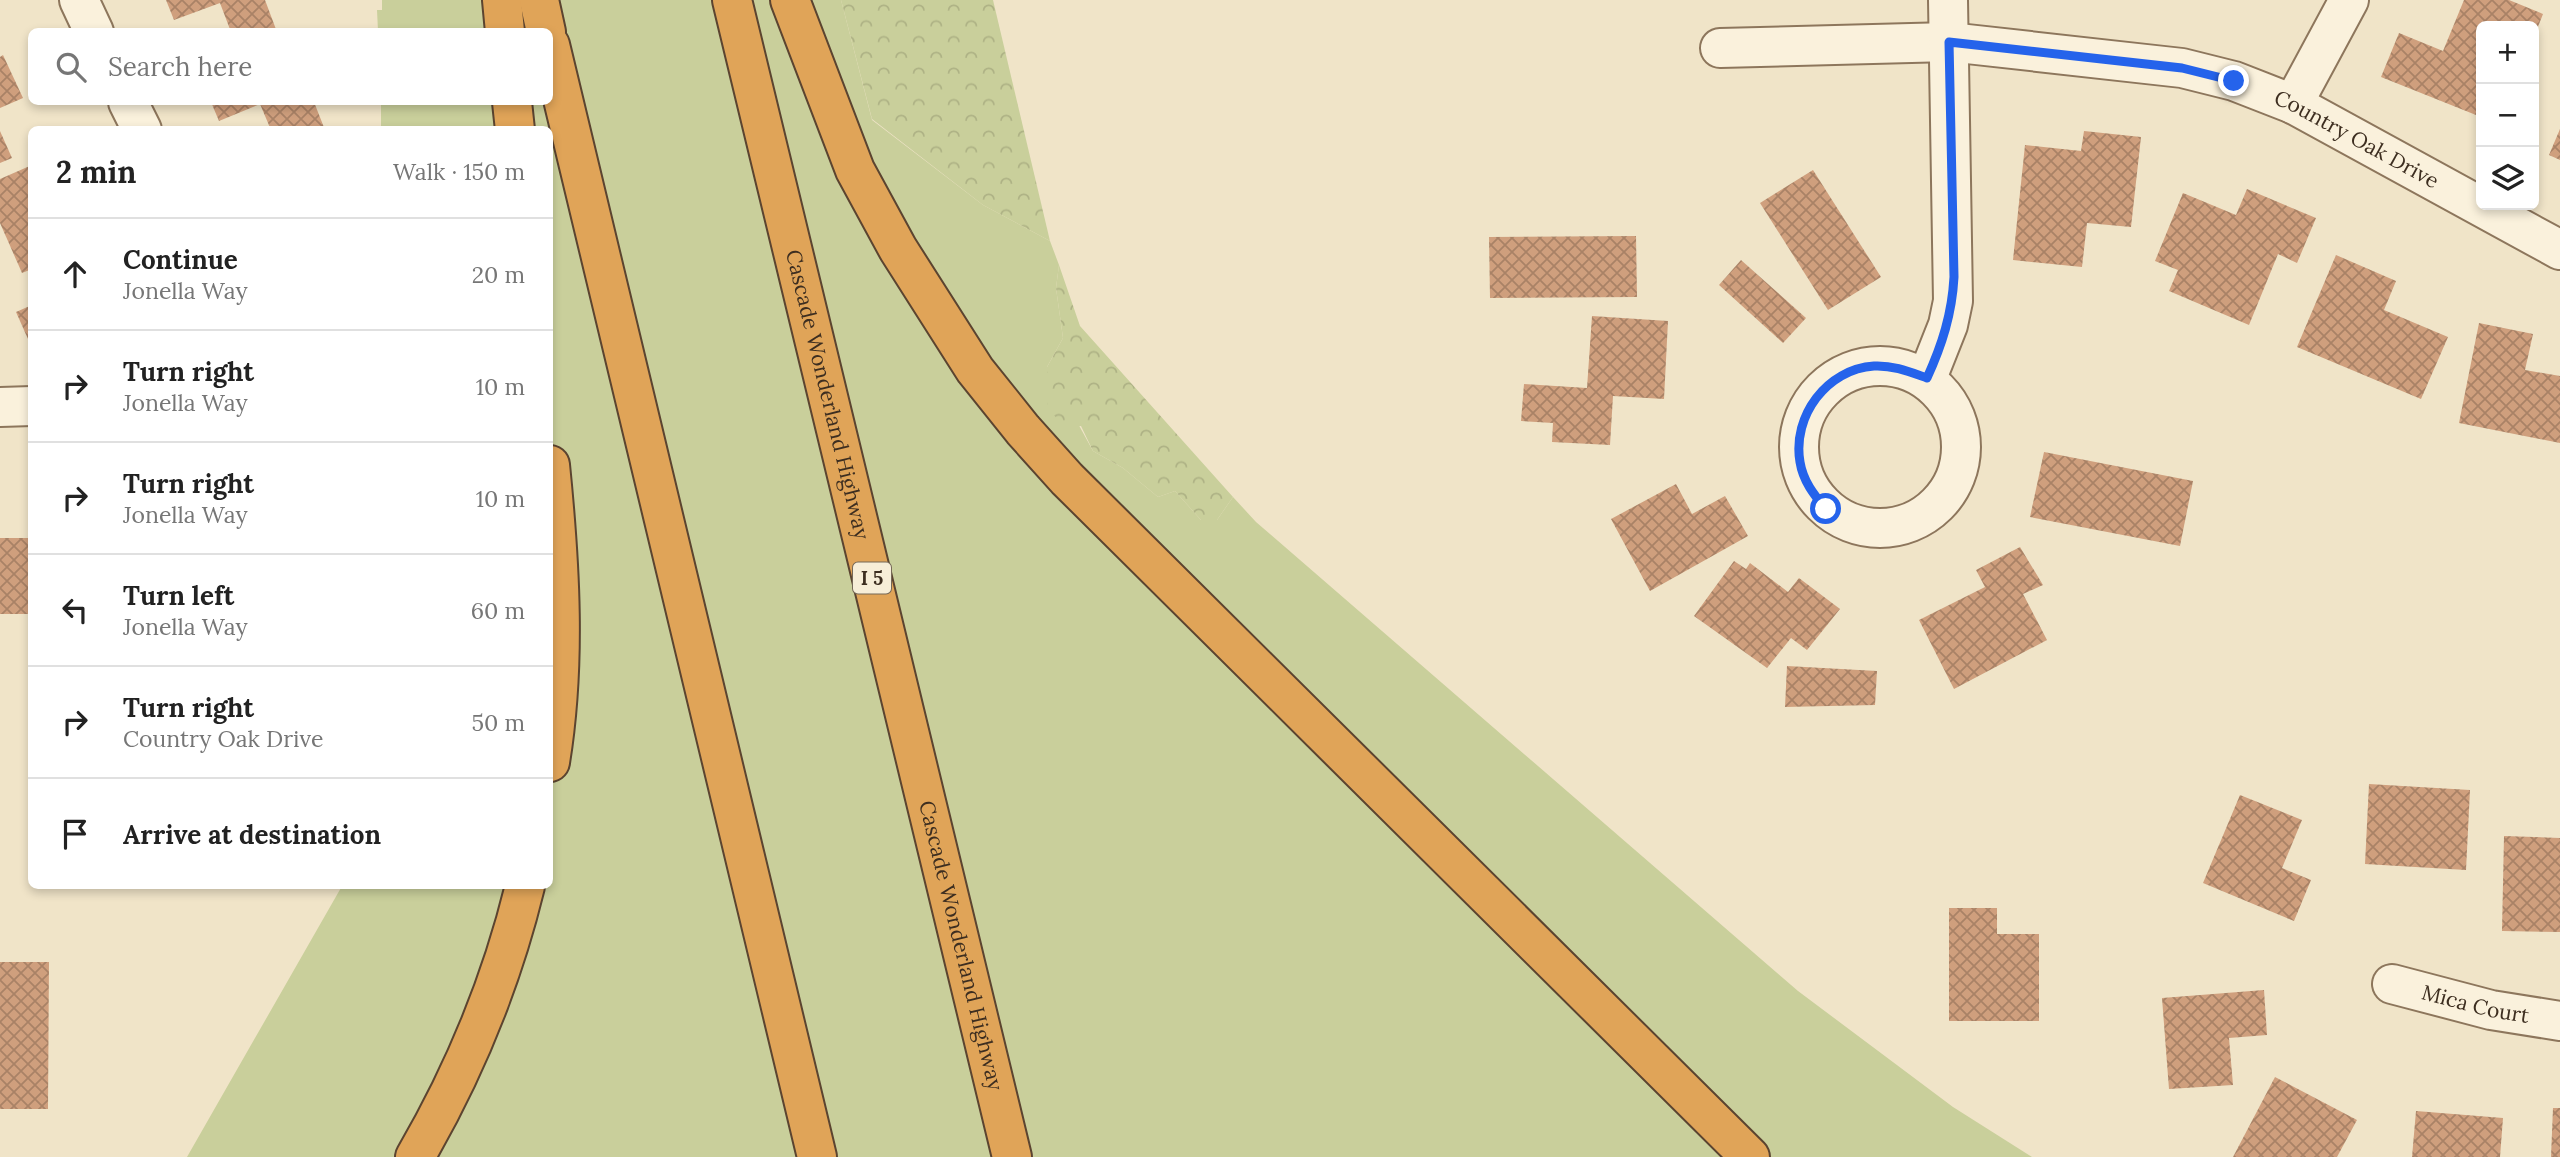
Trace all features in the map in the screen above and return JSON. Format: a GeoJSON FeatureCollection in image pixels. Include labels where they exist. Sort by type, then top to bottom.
{"type":"FeatureCollection","features":[{"type":"Feature","properties":{"kind":"highway"},"geometry":{"type":"LineString","coordinates":[[502,0],[505,28]]}},
{"type":"Feature","properties":{"kind":"highway"},"geometry":{"type":"LineString","coordinates":[[539,0],[546,28]]}},
{"type":"Feature","properties":{"kind":"highway","name":"Cascade Wonderland Highway"},"geometry":{"type":"LineString","coordinates":[[732,0],[1012,1157]]}},
{"type":"Feature","properties":{"kind":"highway"},"geometry":{"type":"LineString","coordinates":[[790,0],[855,170],[937,314],[975,370],[1023,430],[1067,479],[1750,1157]]}},
{"type":"Feature","properties":{"kind":"highway"},"geometry":{"type":"LineString","coordinates":[[553,57],[817,1157]]}},
{"type":"Feature","properties":{"kind":"highway"},"geometry":{"type":"LineString","coordinates":[[512,105],[515,126]]}},
{"type":"Feature","properties":{"kind":"highway"},"geometry":{"type":"LineString","coordinates":[[553,493],[559,550],[560,638],[553,725]]}},
{"type":"Feature","properties":{"kind":"highway"},"geometry":{"type":"LineString","coordinates":[[415,1157],[469,1053],[500,973],[525,889]]}},
{"type":"Feature","properties":{"kind":"street"},"geometry":{"type":"LineString","coordinates":[[79,0],[92,28]]}},
{"type":"Feature","properties":{"kind":"street"},"geometry":{"type":"LineString","coordinates":[[1927,378],[1948,325],[1953,301],[1948,0]]}},
{"type":"Feature","properties":{"kind":"street"},"geometry":{"type":"LineString","coordinates":[[2293,104],[2349,0]]}},
{"type":"Feature","properties":{"kind":"street","name":"Country Oak Drive"},"geometry":{"type":"LineString","coordinates":[[1720,48],[1949,42],[2182,68],[2234,81],[2293,104],[2560,250]]}},
{"type":"Feature","properties":{"kind":"street"},"geometry":{"type":"LineString","coordinates":[[130,105],[140,126]]}},
{"type":"Feature","properties":{"kind":"street"},"geometry":{"type":"LineString","coordinates":[[1873,366],[1901,368],[1927,378],[1945,398],[1958,421],[1962,447],[1958,474],[1945,498],[1926,516],[1901,526],[1875,530],[1849,523],[1826,509],[1809,488],[1800,463],[1799,435],[1807,409],[1824,387],[1847,373],[1873,366]]}},
{"type":"Feature","properties":{"kind":"street"},"geometry":{"type":"LineString","coordinates":[[0,407],[28,406]]}},
{"type":"Feature","properties":{"kind":"street","name":"Mica Court"},"geometry":{"type":"LineString","coordinates":[[2392,984],[2491,1010],[2560,1021]]}},
{"type":"Feature","properties":{"kind":"green space"},"geometry":{"type":"Polygon","coordinates":[[[382,0],[841,0],[872,120],[983,205],[1050,241],[1059,265],[1056,288],[1063,338],[1047,367],[1093,451],[1123,468],[1158,497],[1175,491],[1201,520],[1217,520],[1233,497],[1256,522],[1798,991],[1953,1107],[2032,1157],[187,1157],[340,889],[553,889],[553,126],[381,126],[381,105],[553,105],[553,28],[378,28],[377,10],[382,10],[382,0]]]}},
{"type":"Feature","properties":{"kind":"green space"},"geometry":{"type":"Polygon","coordinates":[[[841,0],[993,0],[1050,241],[983,205],[872,119],[841,0]]]}},
{"type":"Feature","properties":{"kind":"green space"},"geometry":{"type":"Polygon","coordinates":[[[1059,265],[1080,326],[1233,497],[1217,520],[1201,520],[1175,491],[1158,497],[1123,468],[1093,451],[1081,426],[1065,428],[1047,407],[1047,367],[1063,338],[1056,288],[1059,265]]]}},
{"type":"Feature","properties":{"kind":"building"},"geometry":{"type":"Polygon","coordinates":[[[166,0],[265,0],[276,28],[229,28],[220,3],[174,20],[166,0]]]}},
{"type":"Feature","properties":{"kind":"building"},"geometry":{"type":"Polygon","coordinates":[[[2464,0],[2509,0],[2543,14],[2539,24],[2539,21],[2476,21],[2476,115],[2381,77],[2399,33],[2443,51],[2464,0]]]}},
{"type":"Feature","properties":{"kind":"building"},"geometry":{"type":"Polygon","coordinates":[[[3,55],[23,98],[0,108],[0,57],[3,55]]]}},
{"type":"Feature","properties":{"kind":"building"},"geometry":{"type":"Polygon","coordinates":[[[212,105],[258,105],[219,121],[212,105]]]}},
{"type":"Feature","properties":{"kind":"building"},"geometry":{"type":"Polygon","coordinates":[[[260,105],[315,105],[323,126],[269,126],[260,105]]]}},
{"type":"Feature","properties":{"kind":"building"},"geometry":{"type":"Polygon","coordinates":[[[2560,129],[2560,160],[2549,155],[2560,129]]]}},
{"type":"Feature","properties":{"kind":"building"},"geometry":{"type":"Polygon","coordinates":[[[0,131],[12,158],[0,163],[0,131]]]}},
{"type":"Feature","properties":{"kind":"building"},"geometry":{"type":"Polygon","coordinates":[[[2084,131],[2141,137],[2131,227],[2087,223],[2082,267],[2013,260],[2025,145],[2081,151],[2084,131]]]}},
{"type":"Feature","properties":{"kind":"building"},"geometry":{"type":"Polygon","coordinates":[[[28,167],[28,271],[22,273],[0,223],[0,179],[28,167]]]}},
{"type":"Feature","properties":{"kind":"building"},"geometry":{"type":"Polygon","coordinates":[[[1813,170],[1881,277],[1828,310],[1760,203],[1813,170]]]}},
{"type":"Feature","properties":{"kind":"building"},"geometry":{"type":"Polygon","coordinates":[[[2247,189],[2316,218],[2297,263],[2278,254],[2249,325],[2169,291],[2178,270],[2155,261],[2183,193],[2236,215],[2247,189]]]}},
{"type":"Feature","properties":{"kind":"building"},"geometry":{"type":"Polygon","coordinates":[[[1636,236],[1637,297],[1490,298],[1489,237],[1636,236]]]}},
{"type":"Feature","properties":{"kind":"building"},"geometry":{"type":"Polygon","coordinates":[[[2336,255],[2396,281],[2384,310],[2448,337],[2421,399],[2297,347],[2336,255]]]}},
{"type":"Feature","properties":{"kind":"building"},"geometry":{"type":"Polygon","coordinates":[[[1741,260],[1806,318],[1783,343],[1719,285],[1741,260]]]}},
{"type":"Feature","properties":{"kind":"building"},"geometry":{"type":"Polygon","coordinates":[[[28,307],[28,339],[16,312],[28,307]]]}},
{"type":"Feature","properties":{"kind":"building"},"geometry":{"type":"Polygon","coordinates":[[[1592,316],[1668,321],[1664,399],[1613,396],[1610,445],[1552,442],[1553,423],[1521,421],[1524,384],[1587,388],[1592,316]]]}},
{"type":"Feature","properties":{"kind":"building"},"geometry":{"type":"Polygon","coordinates":[[[2479,323],[2533,334],[2525,370],[2560,376],[2560,443],[2459,423],[2479,323]]]}},
{"type":"Feature","properties":{"kind":"building"},"geometry":{"type":"Polygon","coordinates":[[[2044,452],[2193,481],[2180,546],[2030,517],[2044,452]]]}},
{"type":"Feature","properties":{"kind":"building"},"geometry":{"type":"Polygon","coordinates":[[[1676,484],[1692,514],[1725,496],[1748,536],[1650,591],[1611,519],[1676,484]]]}},
{"type":"Feature","properties":{"kind":"building"},"geometry":{"type":"Polygon","coordinates":[[[0,538],[28,538],[28,614],[0,614],[0,538]]]}},
{"type":"Feature","properties":{"kind":"building"},"geometry":{"type":"Polygon","coordinates":[[[2020,547],[2043,585],[2023,594],[2047,640],[1954,689],[1919,620],[1985,587],[1976,570],[2020,547]]]}},
{"type":"Feature","properties":{"kind":"building"},"geometry":{"type":"Polygon","coordinates":[[[1734,561],[1746,569],[1750,563],[1788,592],[1799,578],[1840,609],[1807,650],[1791,638],[1767,668],[1694,616],[1734,561]]]}},
{"type":"Feature","properties":{"kind":"building"},"geometry":{"type":"Polygon","coordinates":[[[1787,666],[1877,671],[1875,705],[1785,707],[1787,666]]]}},
{"type":"Feature","properties":{"kind":"building"},"geometry":{"type":"Polygon","coordinates":[[[2369,784],[2470,790],[2466,870],[2365,864],[2369,784]]]}},
{"type":"Feature","properties":{"kind":"building"},"geometry":{"type":"Polygon","coordinates":[[[2240,795],[2302,820],[2282,868],[2311,880],[2294,921],[2203,883],[2240,795]]]}},
{"type":"Feature","properties":{"kind":"building"},"geometry":{"type":"Polygon","coordinates":[[[2504,836],[2560,838],[2560,932],[2502,931],[2504,836]]]}},
{"type":"Feature","properties":{"kind":"building"},"geometry":{"type":"Polygon","coordinates":[[[1949,908],[1997,908],[1997,934],[2039,934],[2039,1021],[1949,1021],[1949,908]]]}},
{"type":"Feature","properties":{"kind":"building"},"geometry":{"type":"Polygon","coordinates":[[[0,962],[49,962],[48,1109],[0,1109],[0,962]]]}},
{"type":"Feature","properties":{"kind":"building"},"geometry":{"type":"Polygon","coordinates":[[[2264,990],[2267,1035],[2229,1038],[2233,1085],[2169,1089],[2162,998],[2264,990]]]}},
{"type":"Feature","properties":{"kind":"building"},"geometry":{"type":"Polygon","coordinates":[[[2275,1077],[2357,1120],[2337,1157],[2233,1157],[2275,1077]]]}},
{"type":"Feature","properties":{"kind":"building"},"geometry":{"type":"Polygon","coordinates":[[[2553,1108],[2560,1108],[2560,1157],[2551,1157],[2553,1108]]]}},
{"type":"Feature","properties":{"kind":"building"},"geometry":{"type":"Polygon","coordinates":[[[2416,1111],[2503,1118],[2500,1157],[2412,1157],[2416,1111]]]}},
{"type":"Feature","properties":{"kind":"route"},"geometry":{"type":"LineString","coordinates":[[1826,509],[1809,488],[1800,463],[1799,435],[1807,409],[1824,387],[1847,373],[1873,366],[1901,368],[1927,378],[1948,325],[1954,277],[1949,42],[2182,68],[2234,81]]}}]}
